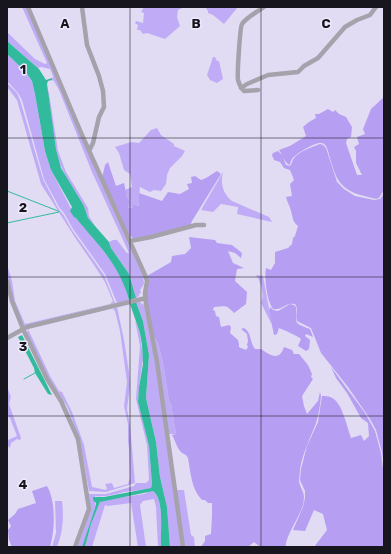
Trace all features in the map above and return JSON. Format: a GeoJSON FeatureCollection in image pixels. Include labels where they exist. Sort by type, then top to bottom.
{"type":"FeatureCollection","features":[{"type":"Feature","properties":{"kind":"street"},"geometry":{"type":"LineString","coordinates":[[28,7],[89,151],[146,275],[146,298],[157,362],[183,547]]}},
{"type":"Feature","properties":{"kind":"street"},"geometry":{"type":"LineString","coordinates":[[82,7],[87,45],[99,76],[104,101],[104,108],[99,117],[93,143],[89,151]]}},
{"type":"Feature","properties":{"kind":"street"},"geometry":{"type":"LineString","coordinates":[[258,90],[244,91],[238,81],[237,72],[241,25],[264,7]]}},
{"type":"Feature","properties":{"kind":"street"},"geometry":{"type":"LineString","coordinates":[[241,88],[268,75],[298,72],[304,66],[318,58],[345,27],[370,15],[376,7]]}},
{"type":"Feature","properties":{"kind":"street"},"geometry":{"type":"LineString","coordinates":[[130,241],[196,225],[204,225]]}},
{"type":"Feature","properties":{"kind":"street"},"geometry":{"type":"LineString","coordinates":[[7,281],[12,301],[23,329],[47,379],[61,401],[78,439],[89,509],[75,547]]}},
{"type":"Feature","properties":{"kind":"street"},"geometry":{"type":"LineString","coordinates":[[7,338],[23,329],[146,298]]}},
{"type":"Feature","properties":{"kind":"shaded area"},"geometry":{"type":"Polygon","coordinates":[[[22,7],[26,7],[143,275],[144,284],[140,290],[141,293],[136,298],[129,274],[111,248],[109,242],[117,240],[127,253],[129,253],[92,172],[59,90],[52,80],[53,76],[50,69],[41,67],[38,68],[7,41],[7,32],[35,59],[45,64],[47,63],[22,7]]]}},
{"type":"Feature","properties":{"kind":"shaded area"},"geometry":{"type":"Polygon","coordinates":[[[144,7],[184,7],[178,10],[177,17],[180,26],[165,39],[147,33],[143,34],[140,30],[137,30],[138,25],[135,23],[136,21],[143,23],[144,13],[141,12],[144,7]]]}},
{"type":"Feature","properties":{"kind":"shaded area"},"geometry":{"type":"Polygon","coordinates":[[[205,7],[238,7],[224,24],[208,13],[205,7]]]}},
{"type":"Feature","properties":{"kind":"shaded area"},"geometry":{"type":"Polygon","coordinates":[[[7,41],[39,69],[46,80],[52,78],[52,80],[48,81],[47,84],[56,149],[61,168],[84,206],[88,218],[109,242],[111,248],[129,274],[136,298],[129,300],[125,287],[114,266],[70,211],[72,207],[51,170],[45,151],[32,81],[25,71],[7,54],[7,41]]]}},
{"type":"Feature","properties":{"kind":"shaded area"},"geometry":{"type":"Polygon","coordinates":[[[7,54],[25,71],[32,81],[45,151],[51,170],[76,218],[89,232],[116,267],[129,300],[117,303],[105,274],[73,229],[44,179],[22,100],[7,81],[7,54]]]}},
{"type":"Feature","properties":{"kind":"shaded area"},"geometry":{"type":"Polygon","coordinates":[[[213,57],[219,61],[223,79],[217,83],[210,80],[207,75],[213,57]]]}},
{"type":"Feature","properties":{"kind":"shaded area"},"geometry":{"type":"Polygon","coordinates":[[[7,83],[17,93],[20,100],[43,179],[58,208],[104,275],[115,303],[24,326],[10,289],[7,265],[12,281],[15,301],[25,324],[110,304],[113,301],[105,282],[41,184],[17,100],[7,87],[7,83]]]}},
{"type":"Feature","properties":{"kind":"shaded area"},"geometry":{"type":"Polygon","coordinates":[[[47,87],[58,151],[66,172],[88,208],[89,216],[95,226],[88,218],[84,206],[67,179],[60,164],[56,149],[47,87]]]}},
{"type":"Feature","properties":{"kind":"shaded area"},"geometry":{"type":"Polygon","coordinates":[[[384,97],[384,190],[379,198],[374,199],[354,193],[347,189],[338,179],[327,147],[323,143],[314,145],[301,152],[292,159],[290,165],[285,161],[279,150],[290,146],[306,136],[303,127],[316,118],[315,114],[319,114],[328,109],[333,112],[335,110],[339,114],[346,117],[352,127],[351,137],[347,139],[346,143],[357,175],[362,175],[356,163],[356,151],[354,147],[359,144],[357,137],[365,134],[363,129],[371,109],[384,97]]]}},
{"type":"Feature","properties":{"kind":"shaded area"},"geometry":{"type":"Polygon","coordinates":[[[157,128],[161,135],[174,144],[174,146],[185,151],[170,168],[167,175],[166,184],[161,191],[154,190],[150,192],[140,187],[139,204],[129,208],[126,206],[130,202],[125,190],[132,187],[130,174],[124,170],[119,153],[115,147],[131,142],[139,143],[151,130],[157,128]]]}},
{"type":"Feature","properties":{"kind":"shaded area"},"geometry":{"type":"Polygon","coordinates":[[[320,144],[326,148],[337,182],[344,189],[355,196],[374,200],[380,199],[384,194],[384,466],[376,430],[370,419],[348,387],[321,353],[311,328],[297,321],[297,308],[295,304],[289,304],[279,309],[273,309],[266,289],[266,268],[271,270],[275,263],[275,252],[288,248],[292,244],[298,226],[294,221],[286,197],[292,196],[290,184],[294,180],[290,170],[284,168],[280,162],[274,160],[272,155],[278,151],[282,155],[286,165],[290,166],[294,158],[299,153],[320,144]]]}},
{"type":"Feature","properties":{"kind":"shaded area"},"geometry":{"type":"Polygon","coordinates":[[[108,162],[116,186],[124,183],[127,197],[130,202],[127,206],[129,208],[139,204],[139,193],[162,201],[168,192],[180,194],[189,189],[187,184],[192,183],[191,177],[195,176],[201,180],[217,171],[221,174],[190,226],[134,239],[128,234],[102,178],[105,165],[108,162]]]}},
{"type":"Feature","properties":{"kind":"shaded area"},"geometry":{"type":"Polygon","coordinates":[[[223,172],[223,188],[226,195],[232,201],[269,217],[272,222],[237,214],[238,207],[221,204],[213,212],[201,210],[223,172]]]}},
{"type":"Feature","properties":{"kind":"shaded area"},"geometry":{"type":"Polygon","coordinates":[[[189,237],[215,240],[217,243],[232,245],[242,253],[241,258],[235,253],[228,251],[233,263],[244,268],[237,269],[235,281],[247,292],[246,304],[234,313],[226,307],[214,307],[213,310],[215,311],[216,316],[219,317],[221,327],[229,325],[231,327],[230,333],[238,340],[239,347],[246,350],[248,347],[247,334],[241,329],[244,328],[247,330],[255,349],[261,349],[271,355],[277,356],[282,352],[284,347],[292,350],[294,354],[299,354],[308,365],[312,374],[311,377],[313,379],[302,396],[307,414],[318,401],[320,392],[321,396],[317,420],[300,469],[299,481],[304,494],[303,505],[287,539],[286,547],[259,546],[254,542],[248,547],[201,547],[205,541],[205,536],[211,534],[212,503],[202,500],[198,495],[192,480],[188,458],[179,450],[172,435],[176,434],[171,404],[169,401],[162,357],[154,337],[147,303],[147,276],[171,262],[172,256],[185,254],[191,248],[189,237]]]}},
{"type":"Feature","properties":{"kind":"shaded area"},"geometry":{"type":"Polygon","coordinates":[[[256,275],[263,276],[272,325],[261,303],[263,296],[262,289],[256,275]]]}},
{"type":"Feature","properties":{"kind":"shaded area"},"geometry":{"type":"Polygon","coordinates":[[[138,301],[144,305],[153,346],[182,547],[170,547],[167,507],[160,477],[156,442],[146,398],[149,355],[143,321],[136,302],[138,301]]]}},
{"type":"Feature","properties":{"kind":"shaded area"},"geometry":{"type":"Polygon","coordinates":[[[136,302],[143,321],[149,355],[146,398],[156,442],[160,477],[167,507],[170,547],[161,547],[161,509],[157,495],[153,491],[100,502],[91,524],[85,547],[82,547],[95,508],[96,503],[93,500],[93,497],[104,497],[151,488],[152,484],[149,446],[138,402],[143,364],[142,345],[140,333],[130,304],[136,302]]]}},
{"type":"Feature","properties":{"kind":"shaded area"},"geometry":{"type":"Polygon","coordinates":[[[290,304],[296,307],[297,322],[300,325],[310,329],[313,337],[306,334],[305,336],[310,340],[309,349],[306,351],[298,346],[301,339],[294,335],[279,328],[277,334],[274,335],[269,311],[270,307],[273,310],[278,311],[290,304]]]}},
{"type":"Feature","properties":{"kind":"shaded area"},"geometry":{"type":"Polygon","coordinates":[[[117,307],[129,372],[130,386],[127,409],[130,425],[135,483],[106,492],[89,491],[80,440],[67,406],[49,379],[27,333],[28,329],[50,376],[59,391],[62,392],[72,412],[84,445],[92,487],[106,490],[107,488],[105,484],[112,483],[114,488],[128,484],[130,478],[128,424],[124,406],[127,382],[120,331],[115,311],[113,309],[117,307]]]}},
{"type":"Feature","properties":{"kind":"shaded area"},"geometry":{"type":"Polygon","coordinates":[[[135,320],[140,333],[143,358],[138,402],[149,446],[151,488],[127,491],[110,496],[95,496],[95,508],[82,547],[77,547],[88,515],[89,494],[106,494],[134,486],[136,483],[146,483],[149,480],[147,445],[136,399],[140,346],[135,320]]]}},
{"type":"Feature","properties":{"kind":"shaded area"},"geometry":{"type":"Polygon","coordinates":[[[22,335],[52,395],[48,394],[35,373],[34,368],[18,337],[22,335]]]}},
{"type":"Feature","properties":{"kind":"shaded area"},"geometry":{"type":"Polygon","coordinates":[[[154,337],[162,357],[176,434],[168,434],[154,337]]]}},
{"type":"Feature","properties":{"kind":"shaded area"},"geometry":{"type":"Polygon","coordinates":[[[331,367],[365,413],[375,431],[381,453],[384,477],[384,547],[314,547],[327,530],[323,514],[314,510],[305,531],[293,530],[303,507],[305,498],[305,491],[300,480],[301,469],[307,446],[318,422],[322,396],[331,397],[339,404],[351,438],[361,435],[364,441],[369,436],[368,423],[361,418],[347,393],[336,378],[331,367]]]}},
{"type":"Feature","properties":{"kind":"shaded area"},"geometry":{"type":"Polygon","coordinates":[[[8,389],[11,396],[9,404],[21,438],[20,440],[17,439],[11,443],[10,448],[8,446],[7,439],[8,440],[17,436],[10,418],[7,415],[8,389]]]}},
{"type":"Feature","properties":{"kind":"shaded area"},"geometry":{"type":"Polygon","coordinates":[[[47,486],[52,499],[54,516],[50,547],[12,547],[9,540],[8,530],[11,526],[8,520],[18,509],[36,503],[32,491],[47,486]]]}},
{"type":"Feature","properties":{"kind":"shaded area"},"geometry":{"type":"Polygon","coordinates":[[[176,490],[184,490],[191,535],[194,537],[195,547],[184,547],[176,490]]]}},
{"type":"Feature","properties":{"kind":"shaded area"},"geometry":{"type":"Polygon","coordinates":[[[153,491],[157,495],[161,509],[161,547],[158,547],[156,507],[154,499],[143,501],[140,505],[146,547],[138,547],[131,503],[108,506],[105,505],[92,547],[85,547],[91,524],[100,502],[144,494],[153,491]]]}},
{"type":"Feature","properties":{"kind":"shaded area"},"geometry":{"type":"Polygon","coordinates":[[[55,501],[62,501],[63,519],[61,536],[57,547],[52,547],[56,533],[55,501]]]}},
{"type":"Feature","properties":{"kind":"waterway"},"geometry":{"type":"LineString","coordinates":[[7,191],[59,212],[7,223]]}},
{"type":"Feature","properties":{"kind":"waterway"},"geometry":{"type":"LineString","coordinates":[[24,379],[35,373]]}}]}
